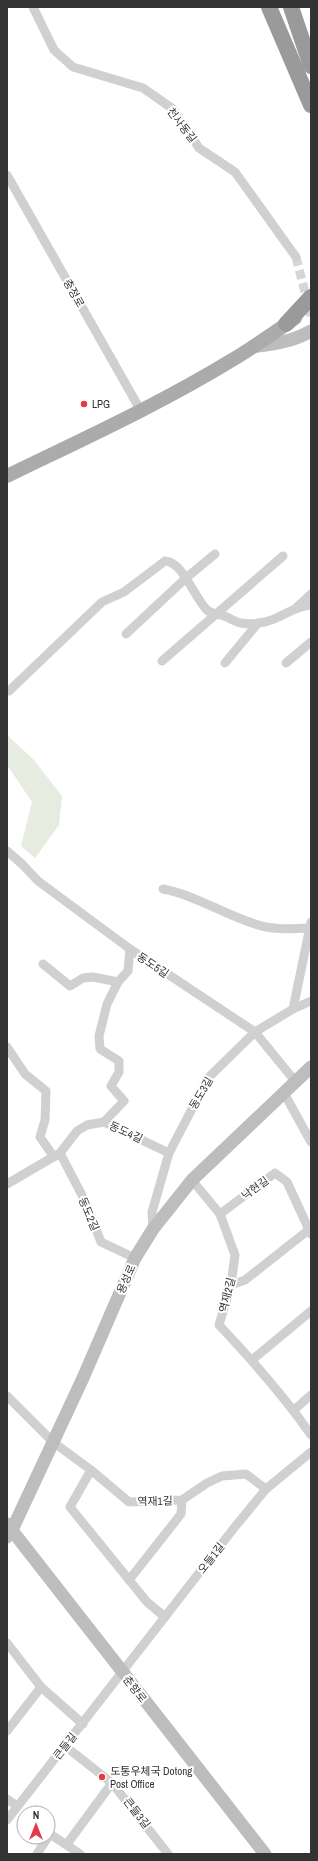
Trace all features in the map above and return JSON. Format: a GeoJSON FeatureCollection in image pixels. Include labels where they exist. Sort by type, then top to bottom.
{"type":"FeatureCollection","features":[{"type":"Feature","properties":{"kind":"highway"},"geometry":{"type":"LineString","coordinates":[[269,7],[311,105]]}},
{"type":"Feature","properties":{"kind":"highway"},"geometry":{"type":"LineString","coordinates":[[291,7],[311,66]]}},
{"type":"Feature","properties":{"kind":"highway"},"geometry":{"type":"LineString","coordinates":[[286,324],[311,297]]}},
{"type":"Feature","properties":{"kind":"main road"},"geometry":{"type":"LineString","coordinates":[[7,476],[141,411],[233,360],[311,307]]}},
{"type":"Feature","properties":{"kind":"street","name":"천사동길"},"geometry":{"type":"LineString","coordinates":[[33,7],[54,50],[73,67],[143,88],[173,109],[200,148],[235,172],[296,257]]}},
{"type":"Feature","properties":{"kind":"street","name":"충정로"},"geometry":{"type":"LineString","coordinates":[[7,175],[141,411]]}},
{"type":"Feature","properties":{"kind":"street"},"geometry":{"type":"LineString","coordinates":[[252,347],[286,342],[311,331]]}},
{"type":"Feature","properties":{"kind":"street"},"geometry":{"type":"LineString","coordinates":[[126,634],[186,578],[215,554]]}},
{"type":"Feature","properties":{"kind":"street"},"geometry":{"type":"LineString","coordinates":[[162,661],[283,556]]}},
{"type":"Feature","properties":{"kind":"street"},"geometry":{"type":"LineString","coordinates":[[9,691],[102,602],[124,592],[158,564],[165,561],[174,563],[180,568],[192,591],[208,611],[240,623],[258,623],[274,619],[297,607],[311,594]]}},
{"type":"Feature","properties":{"kind":"street"},"geometry":{"type":"LineString","coordinates":[[297,607],[311,605]]}},
{"type":"Feature","properties":{"kind":"street"},"geometry":{"type":"LineString","coordinates":[[225,663],[258,623]]}},
{"type":"Feature","properties":{"kind":"street"},"geometry":{"type":"LineString","coordinates":[[286,663],[311,642]]}},
{"type":"Feature","properties":{"kind":"street","name":"동도5길"},"geometry":{"type":"LineString","coordinates":[[7,851],[38,881],[130,949],[255,1032],[295,1081]]}},
{"type":"Feature","properties":{"kind":"street"},"geometry":{"type":"LineString","coordinates":[[163,889],[197,900],[255,925],[278,929],[310,925],[293,1009]]}},
{"type":"Feature","properties":{"kind":"street"},"geometry":{"type":"LineString","coordinates":[[104,1122],[124,1101],[111,1086],[120,1072],[120,1061],[100,1049],[99,1036],[107,1004],[118,982],[128,972],[130,949]]}},
{"type":"Feature","properties":{"kind":"street"},"geometry":{"type":"LineString","coordinates":[[44,964],[70,986],[83,978],[93,977],[118,982]]}},
{"type":"Feature","properties":{"kind":"street","name":"동도3길"},"geometry":{"type":"LineString","coordinates":[[152,1229],[152,1212],[169,1153],[208,1078],[255,1032],[293,1009],[311,1001]]}},
{"type":"Feature","properties":{"kind":"street","name":"동도2길"},"geometry":{"type":"LineString","coordinates":[[7,1046],[25,1074],[46,1091],[45,1120],[40,1137],[57,1155],[84,1201],[101,1242],[135,1258]]}},
{"type":"Feature","properties":{"kind":"street","name":"용성로"},"geometry":{"type":"LineString","coordinates":[[9,1530],[53,1442],[135,1258],[152,1229],[192,1180],[311,1067]]}},
{"type":"Feature","properties":{"kind":"street"},"geometry":{"type":"LineString","coordinates":[[284,1093],[311,1142]]}},
{"type":"Feature","properties":{"kind":"street","name":"동도4길"},"geometry":{"type":"LineString","coordinates":[[9,1183],[57,1155],[77,1131],[87,1125],[104,1122],[169,1153]]}},
{"type":"Feature","properties":{"kind":"street"},"geometry":{"type":"LineString","coordinates":[[7,1173],[9,1183]]}},
{"type":"Feature","properties":{"kind":"street","name":"낙현길"},"geometry":{"type":"LineString","coordinates":[[220,1214],[275,1173],[287,1182],[310,1230],[245,1280],[231,1284]]}},
{"type":"Feature","properties":{"kind":"street","name":"역재2길"},"geometry":{"type":"LineString","coordinates":[[192,1180],[220,1214],[235,1255],[231,1284],[219,1325],[252,1360],[294,1410],[311,1435]]}},
{"type":"Feature","properties":{"kind":"street"},"geometry":{"type":"LineString","coordinates":[[252,1360],[311,1312]]}},
{"type":"Feature","properties":{"kind":"street"},"geometry":{"type":"LineString","coordinates":[[294,1410],[311,1395]]}},
{"type":"Feature","properties":{"kind":"street","name":"역재1길"},"geometry":{"type":"LineString","coordinates":[[7,1396],[53,1442],[91,1470],[129,1502],[182,1500],[207,1483],[222,1476],[246,1474],[266,1489]]}},
{"type":"Feature","properties":{"kind":"street","name":"오들1길"},"geometry":{"type":"LineString","coordinates":[[123,1673],[234,1528],[266,1489],[311,1452]]}},
{"type":"Feature","properties":{"kind":"street"},"geometry":{"type":"LineString","coordinates":[[91,1470],[70,1507],[147,1602],[165,1618]]}},
{"type":"Feature","properties":{"kind":"street"},"geometry":{"type":"LineString","coordinates":[[129,1580],[181,1514],[182,1500]]}},
{"type":"Feature","properties":{"kind":"street","name":"춘향로"},"geometry":{"type":"LineString","coordinates":[[9,1530],[265,1854]]}},
{"type":"Feature","properties":{"kind":"street"},"geometry":{"type":"LineString","coordinates":[[7,1643],[41,1687],[83,1724]]}},
{"type":"Feature","properties":{"kind":"street","name":"큰들길"},"geometry":{"type":"LineString","coordinates":[[18,1805],[123,1673]]}},
{"type":"Feature","properties":{"kind":"street"},"geometry":{"type":"LineString","coordinates":[[7,1731],[41,1687]]}},
{"type":"Feature","properties":{"kind":"street","name":"큰들3길"},"geometry":{"type":"LineString","coordinates":[[65,1746],[112,1784],[168,1854]]}},
{"type":"Feature","properties":{"kind":"street"},"geometry":{"type":"LineString","coordinates":[[67,1844],[112,1784]]}},
{"type":"Feature","properties":{"kind":"street"},"geometry":{"type":"LineString","coordinates":[[7,1799],[16,1805]]}},
{"type":"Feature","properties":{"kind":"street","name":"큰들길"},"geometry":{"type":"LineString","coordinates":[[7,1820],[16,1807]]}},
{"type":"Feature","properties":{"kind":"street"},"geometry":{"type":"LineString","coordinates":[[37,1854],[50,1834],[80,1854]]}},
{"type":"Feature","properties":{"kind":"shaded area"},"geometry":{"type":"Polygon","coordinates":[[[7,735],[33,759],[62,796],[59,825],[35,858],[21,846],[32,802],[7,765],[7,735]]]}},
{"type":"Feature","properties":{"kind":"tunnel"},"geometry":{"type":"LineString","coordinates":[[296,257],[311,316]]}},
{"type":"Feature","properties":{"kind":"place","name":"LPG"},"geometry":{"type":"Point","coordinates":[84,404]}},
{"type":"Feature","properties":{"kind":"place","name":"도통우체국 Dotong Post Office"},"geometry":{"type":"Point","coordinates":[102,1777]}}]}
